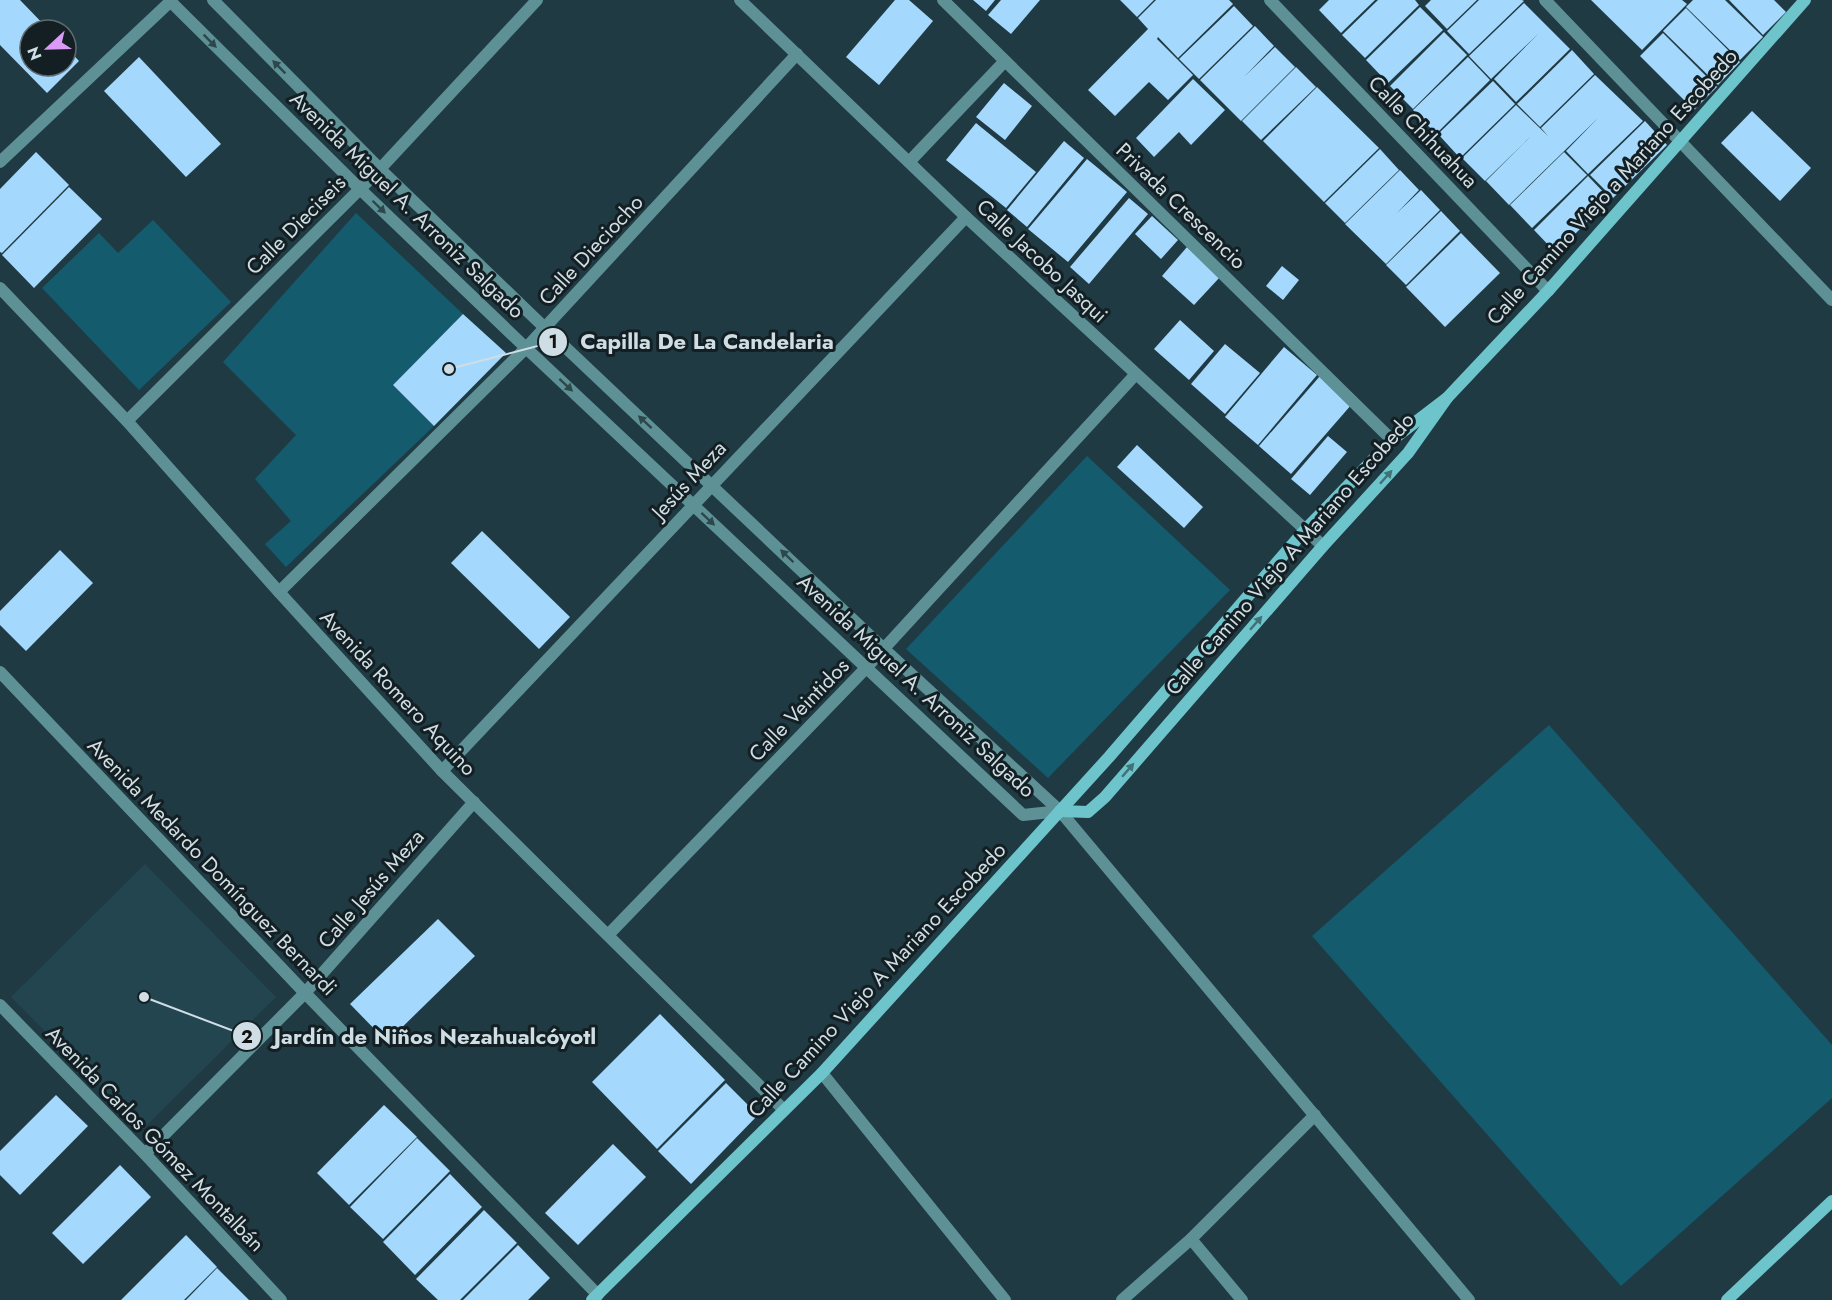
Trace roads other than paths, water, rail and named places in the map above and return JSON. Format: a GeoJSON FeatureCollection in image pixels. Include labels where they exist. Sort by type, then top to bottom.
{"type":"FeatureCollection","features":[{"type":"Feature","properties":{"kind":"street","name":"Avenida Miguel A. Arroniz Salgado"},"geometry":{"type":"LineString","coordinates":[[170,0],[360,189],[526,348],[1023,815],[1060,811]]}},
{"type":"Feature","properties":{"kind":"street"},"geometry":{"type":"LineString","coordinates":[[0,162],[170,0]]}},
{"type":"Feature","properties":{"kind":"street","name":"Avenida Miguel A. Arroniz Salgado"},"geometry":{"type":"LineString","coordinates":[[213,0],[380,169],[545,328],[883,648],[1060,811]]}},
{"type":"Feature","properties":{"kind":"street","name":"Calle Dieciseis"},"geometry":{"type":"LineString","coordinates":[[127,421],[380,169],[537,0]]}},
{"type":"Feature","properties":{"kind":"street","name":"Calle Jacobo Jasqui"},"geometry":{"type":"LineString","coordinates":[[740,0],[966,217],[1323,546]]}},
{"type":"Feature","properties":{"kind":"street","name":"Privada Crescencio"},"geometry":{"type":"LineString","coordinates":[[943,0],[1392,440]]}},
{"type":"Feature","properties":{"kind":"street","name":"Calle Chihuahua"},"geometry":{"type":"LineString","coordinates":[[1270,0],[1548,291]]}},
{"type":"Feature","properties":{"kind":"street","name":"Calle Camino Viejo a Mariano Escobedo"},"geometry":{"type":"LineString","coordinates":[[1447,398],[1548,291],[1805,0]]}},
{"type":"Feature","properties":{"kind":"street"},"geometry":{"type":"LineString","coordinates":[[1546,1],[1832,300]]}},
{"type":"Feature","properties":{"kind":"street","name":"Calle Dieciocho"},"geometry":{"type":"LineString","coordinates":[[279,592],[526,348],[797,54]]}},
{"type":"Feature","properties":{"kind":"street"},"geometry":{"type":"LineString","coordinates":[[909,162],[1005,61]]}},
{"type":"Feature","properties":{"kind":"street","name":"Jesús Meza"},"geometry":{"type":"LineString","coordinates":[[442,771],[966,217]]}},
{"type":"Feature","properties":{"kind":"street","name":"Avenida Romero Aquino"},"geometry":{"type":"LineString","coordinates":[[0,288],[127,421],[442,771],[784,1110]]}},
{"type":"Feature","properties":{"kind":"street","name":"Calle Veintidos"},"geometry":{"type":"LineString","coordinates":[[608,935],[867,668],[1136,375]]}},
{"type":"Feature","properties":{"kind":"street","name":"Calle Camino Viejo A Mariano Escobedo"},"geometry":{"type":"LineString","coordinates":[[595,1297],[822,1073],[1060,811],[1305,530],[1392,440],[1447,398]]}},
{"type":"Feature","properties":{"kind":"street","name":"Calle Camino Viejo A Mariano Escobedo"},"geometry":{"type":"LineString","coordinates":[[1060,811],[1088,813],[1105,797],[1323,546],[1408,453],[1447,398]]}},
{"type":"Feature","properties":{"kind":"street","name":"Avenida Medardo Domínguez Bernardi"},"geometry":{"type":"LineString","coordinates":[[0,672],[595,1297]]}},
{"type":"Feature","properties":{"kind":"street","name":"Calle Jesús Meza"},"geometry":{"type":"LineString","coordinates":[[145,1154],[305,993],[474,802]]}},
{"type":"Feature","properties":{"kind":"street"},"geometry":{"type":"LineString","coordinates":[[1060,811],[1469,1300]]}},
{"type":"Feature","properties":{"kind":"street","name":"Avenida Carlos Gómez Montalbán"},"geometry":{"type":"LineString","coordinates":[[0,1005],[145,1154],[280,1300]]}},
{"type":"Feature","properties":{"kind":"street"},"geometry":{"type":"LineString","coordinates":[[822,1073],[1005,1300]]}},
{"type":"Feature","properties":{"kind":"street"},"geometry":{"type":"LineString","coordinates":[[1122,1300],[1191,1239],[1315,1115]]}},
{"type":"Feature","properties":{"kind":"street"},"geometry":{"type":"LineString","coordinates":[[1727,1300],[1832,1201]]}},
{"type":"Feature","properties":{"kind":"street"},"geometry":{"type":"LineString","coordinates":[[1191,1239],[1242,1300]]}},
{"type":"Feature","properties":{"kind":"place","name":"Capilla De La Candelaria"},"geometry":{"type":"Point","coordinates":[449,369]}},
{"type":"Feature","properties":{"kind":"place","name":"Jardín de Niños Nezahualcóyotl"},"geometry":{"type":"Point","coordinates":[144,997]}}]}
